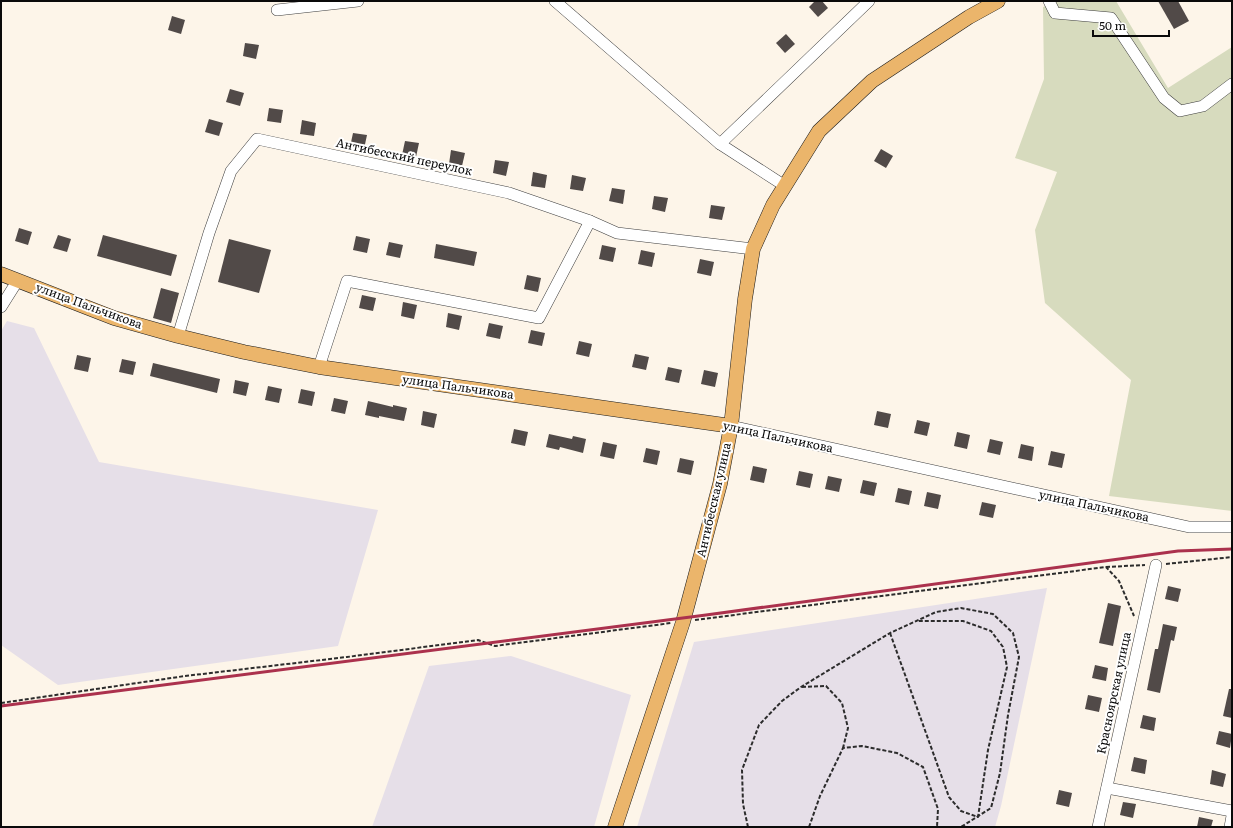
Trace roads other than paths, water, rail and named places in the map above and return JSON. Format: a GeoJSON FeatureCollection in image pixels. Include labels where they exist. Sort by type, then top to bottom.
{"type":"FeatureCollection","features":[{"type":"Feature","properties":{"kind":"main road","name":"Антибесская улица"},"geometry":{"type":"LineString","coordinates":[[615,827],[683,622],[720,484],[731,426],[744,299],[753,248],[773,205],[819,131],[872,81],[969,17],[998,1]]}},
{"type":"Feature","properties":{"kind":"main road","name":"улица Пальчикова"},"geometry":{"type":"LineString","coordinates":[[1,274],[114,318],[178,336],[244,352],[319,367],[731,426]]}},
{"type":"Feature","properties":{"kind":"street"},"geometry":{"type":"LineString","coordinates":[[277,10],[358,1]]}},
{"type":"Feature","properties":{"kind":"street"},"geometry":{"type":"LineString","coordinates":[[555,1],[720,144],[785,186]]}},
{"type":"Feature","properties":{"kind":"street"},"geometry":{"type":"LineString","coordinates":[[720,144],[869,1]]}},
{"type":"Feature","properties":{"kind":"street"},"geometry":{"type":"LineString","coordinates":[[1049,1],[1055,13],[1111,18],[1164,98],[1180,111],[1202,106],[1232,84]]}},
{"type":"Feature","properties":{"kind":"street","name":"Антибесский переулок"},"geometry":{"type":"LineString","coordinates":[[178,336],[209,233],[231,170],[257,139],[509,193],[590,221],[617,233],[753,248]]}},
{"type":"Feature","properties":{"kind":"street"},"geometry":{"type":"LineString","coordinates":[[319,367],[347,281],[538,318],[590,221]]}},
{"type":"Feature","properties":{"kind":"street"},"geometry":{"type":"LineString","coordinates":[[1,307],[18,280]]}},
{"type":"Feature","properties":{"kind":"street","name":"улица Пальчикова"},"geometry":{"type":"LineString","coordinates":[[731,426],[1189,527],[1232,527]]}},
{"type":"Feature","properties":{"kind":"street","name":"Красноярская улица"},"geometry":{"type":"LineString","coordinates":[[1098,827],[1156,565]]}},
{"type":"Feature","properties":{"kind":"street"},"geometry":{"type":"LineString","coordinates":[[1107,788],[1232,811]]}},
{"type":"Feature","properties":{"kind":"street"},"geometry":{"type":"LineString","coordinates":[[1230,827],[1232,816]]}},
{"type":"Feature","properties":{"kind":"railway"},"geometry":{"type":"LineString","coordinates":[[1,706],[706,615],[1178,551],[1232,549]]}}]}
